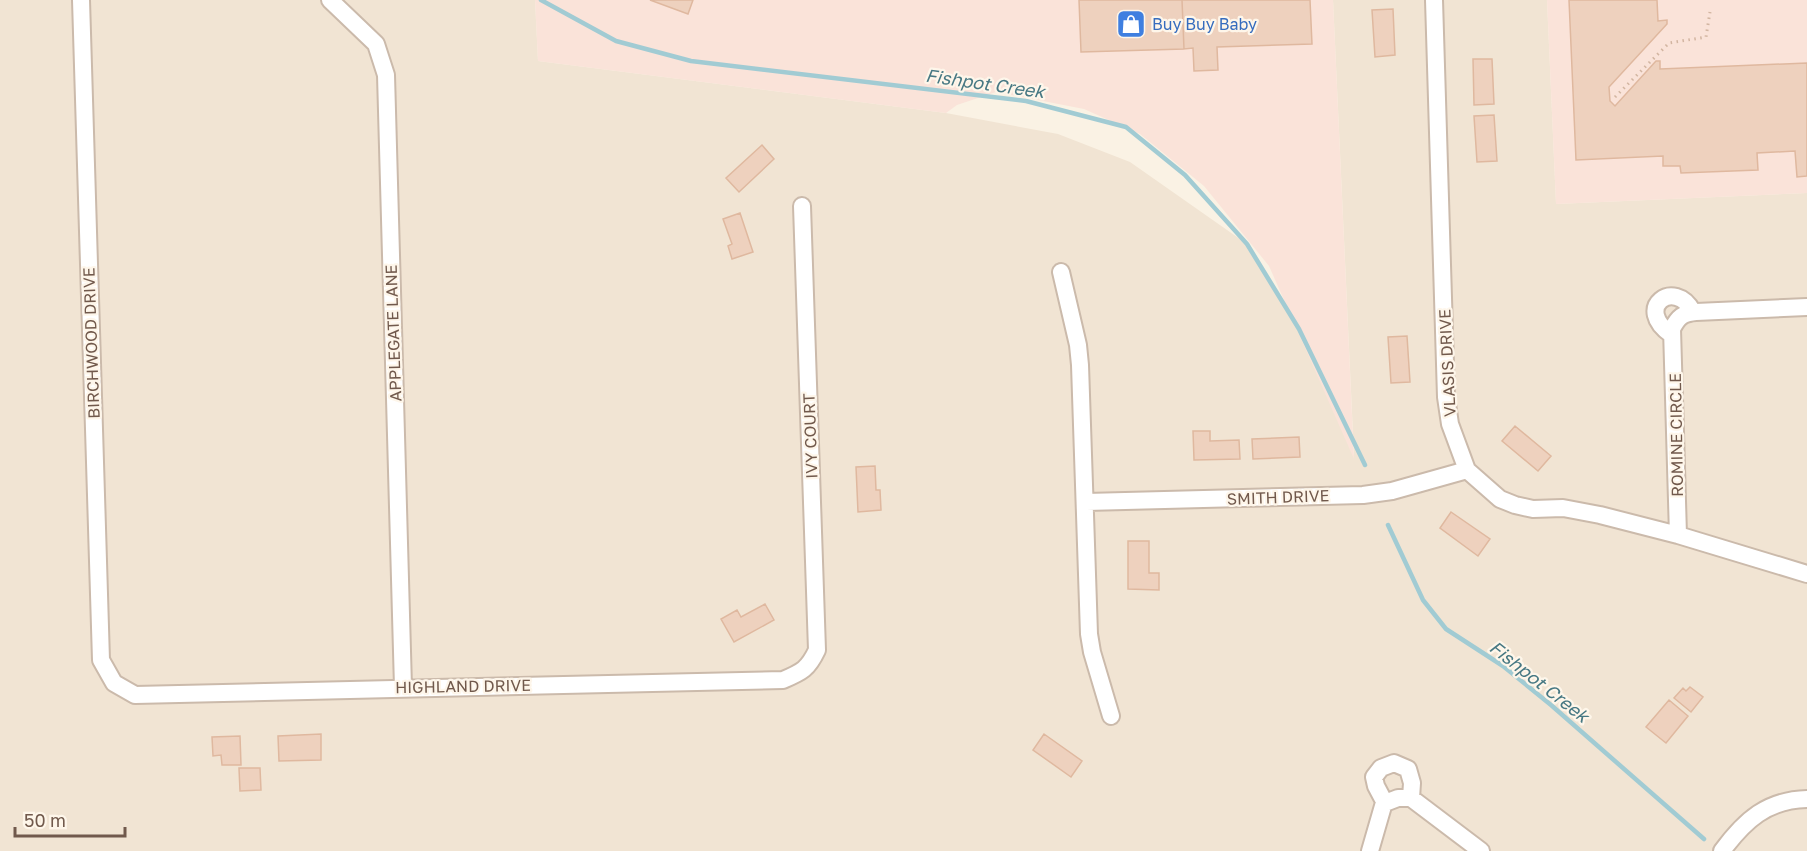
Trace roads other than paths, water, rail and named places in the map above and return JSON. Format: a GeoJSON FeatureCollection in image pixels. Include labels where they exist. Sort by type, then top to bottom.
{"type":"FeatureCollection","features":[{"type":"Feature","properties":{"kind":"street","name":"BIRCHWOOD DRIVE"},"geometry":{"type":"LineString","coordinates":[[81,0],[101,660],[114,684]]}},
{"type":"Feature","properties":{"kind":"street","name":"APPLEGATE LANE"},"geometry":{"type":"LineString","coordinates":[[330,0],[376,44],[386,75],[403,687]]}},
{"type":"Feature","properties":{"kind":"street","name":"VLASIS DRIVE"},"geometry":{"type":"LineString","coordinates":[[1434,0],[1446,397],[1450,424],[1467,470],[1500,499],[1515,505],[1533,509],[1578,509],[1678,535],[1807,574]]}},
{"type":"Feature","properties":{"kind":"street","name":"IVY COURT"},"geometry":{"type":"LineString","coordinates":[[802,206],[817,650],[810,664]]}},
{"type":"Feature","properties":{"kind":"street"},"geometry":{"type":"LineString","coordinates":[[1061,272],[1078,345],[1080,365],[1089,634],[1111,716]]}},
{"type":"Feature","properties":{"kind":"street"},"geometry":{"type":"LineString","coordinates":[[1672,335],[1659,325],[1655,318],[1655,310],[1660,302],[1668,296],[1680,297],[1689,304],[1693,312]]}},
{"type":"Feature","properties":{"kind":"street"},"geometry":{"type":"LineString","coordinates":[[1672,335],[1677,318],[1693,312],[1807,307]]}},
{"type":"Feature","properties":{"kind":"street","name":"ROMINE CIRCLE"},"geometry":{"type":"LineString","coordinates":[[1672,335],[1678,535]]}},
{"type":"Feature","properties":{"kind":"street","name":"SMITH DRIVE"},"geometry":{"type":"LineString","coordinates":[[1086,502],[1363,495],[1392,491],[1467,470]]}},
{"type":"Feature","properties":{"kind":"street","name":"HIGHLAND DRIVE"},"geometry":{"type":"LineString","coordinates":[[114,684],[135,695],[783,680],[799,674],[810,664]]}},
{"type":"Feature","properties":{"kind":"street"},"geometry":{"type":"LineString","coordinates":[[1385,803],[1374,777],[1381,768],[1394,763],[1408,769],[1412,783],[1411,798]]}},
{"type":"Feature","properties":{"kind":"street"},"geometry":{"type":"LineString","coordinates":[[1370,851],[1383,806],[1398,798],[1411,798],[1481,851]]}},
{"type":"Feature","properties":{"kind":"street"},"geometry":{"type":"LineString","coordinates":[[1725,847],[1761,811],[1783,801],[1807,800]]}},
{"type":"Feature","properties":{"kind":"waterway","name":"Fishpot Creek"},"geometry":{"type":"LineString","coordinates":[[541,0],[616,41],[691,61],[1026,101],[1126,127],[1185,175],[1247,244],[1299,329],[1365,465]]}},
{"type":"Feature","properties":{"kind":"waterway","name":"Fishpot Creek"},"geometry":{"type":"LineString","coordinates":[[1388,525],[1423,600],[1446,629],[1503,666],[1551,705],[1704,839]]}},
{"type":"Feature","properties":{"kind":"place","name":"Buy Buy Baby"},"geometry":{"type":"Point","coordinates":[1131,24]}}]}
